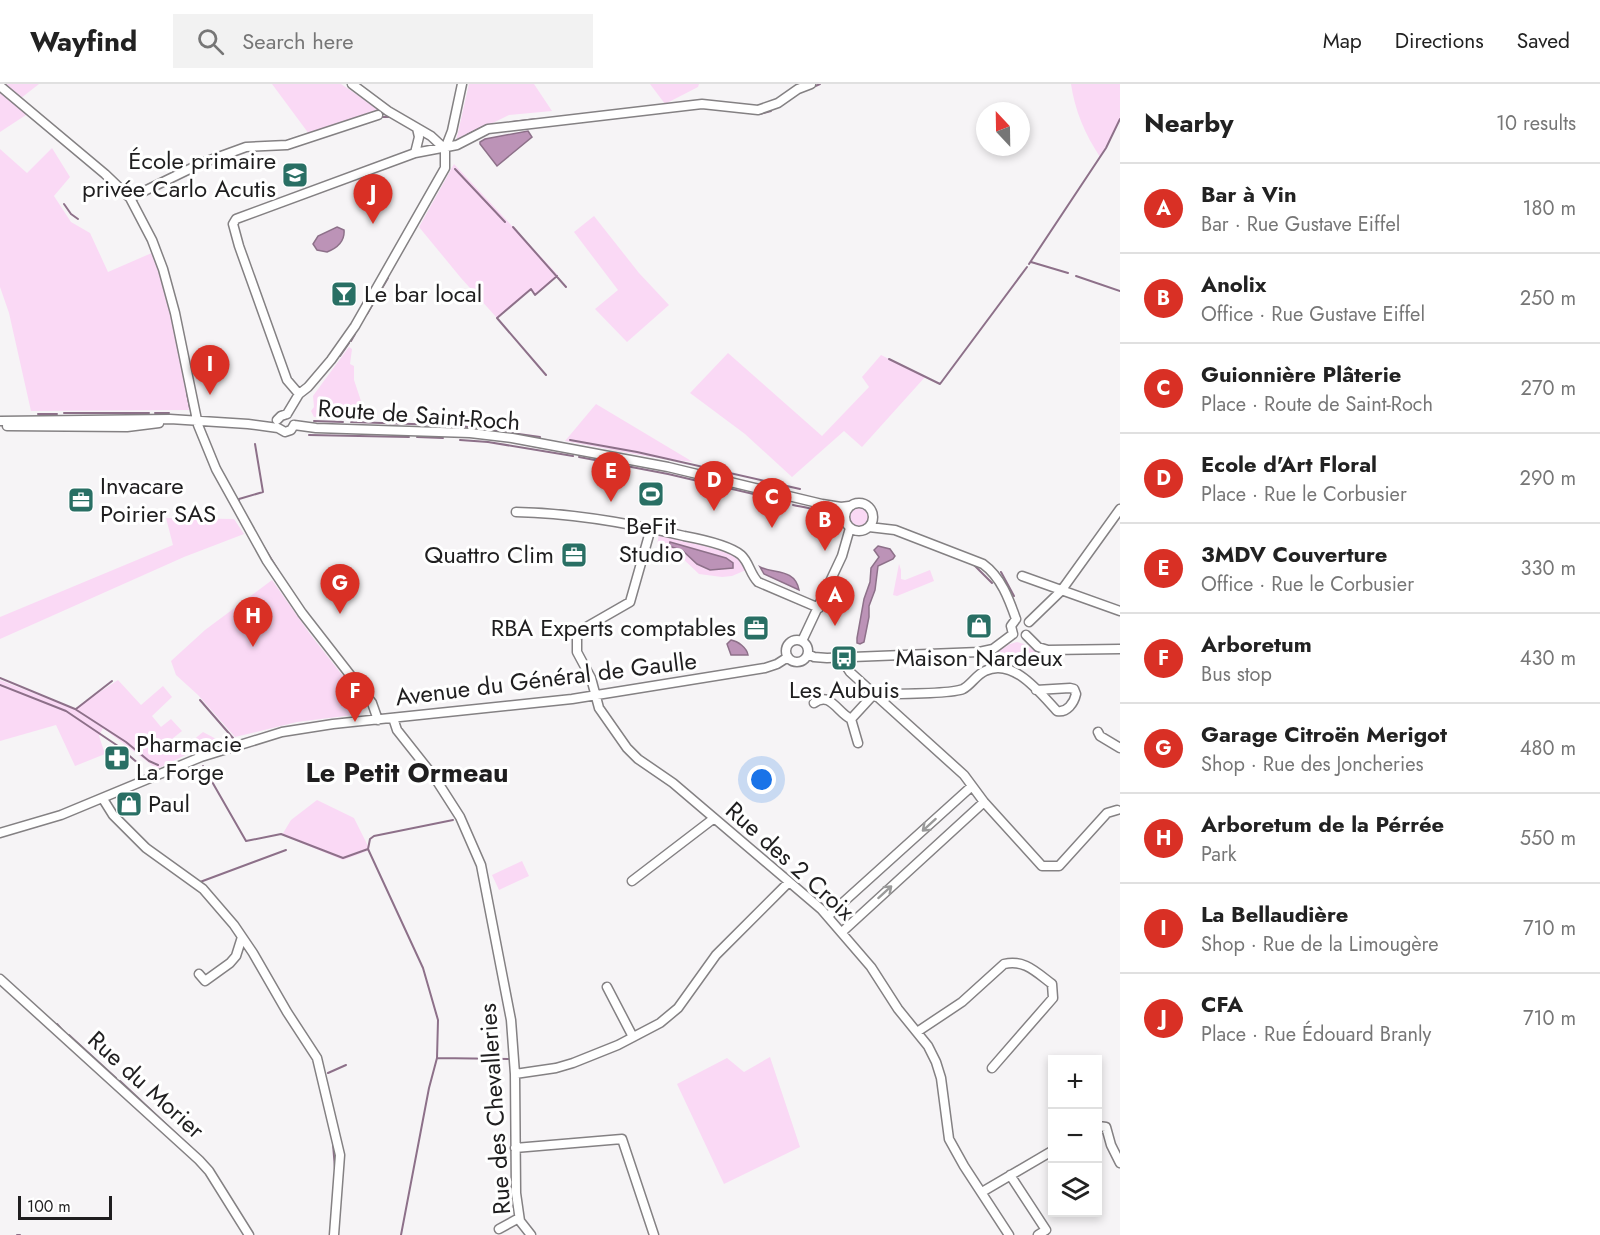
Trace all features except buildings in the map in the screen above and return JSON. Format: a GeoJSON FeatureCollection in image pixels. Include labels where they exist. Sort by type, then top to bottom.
{"type":"FeatureCollection","features":[{"type":"Feature","properties":{"kind":"street"},"geometry":{"type":"LineString","coordinates":[[352,84],[388,111],[431,136],[445,149]]}},
{"type":"Feature","properties":{"kind":"street"},"geometry":{"type":"LineString","coordinates":[[277,424],[281,416],[287,414],[299,394],[331,360],[355,326],[445,168],[445,149],[452,131],[462,84]]}},
{"type":"Feature","properties":{"kind":"street"},"geometry":{"type":"LineString","coordinates":[[299,394],[287,380],[234,232],[233,224],[236,219],[415,153],[457,145],[488,129],[702,104],[758,110],[778,103],[798,89],[811,84]]}},
{"type":"Feature","properties":{"kind":"street"},"geometry":{"type":"LineString","coordinates":[[0,86],[105,174],[130,198],[152,240],[163,269],[175,313],[198,422],[216,469],[267,561],[302,613],[372,704],[378,720]]}},
{"type":"Feature","properties":{"kind":"street"},"geometry":{"type":"LineString","coordinates":[[130,198],[202,163],[246,147],[287,145],[378,115]]}},
{"type":"Feature","properties":{"kind":"street"},"geometry":{"type":"LineString","coordinates":[[415,153],[419,137],[417,128]]}},
{"type":"Feature","properties":{"kind":"street"},"geometry":{"type":"LineString","coordinates":[[277,424],[282,432],[288,432],[294,425],[292,417],[287,414]]}},
{"type":"Feature","properties":{"kind":"street"},"geometry":{"type":"LineString","coordinates":[[0,421],[153,419],[277,424]]}},
{"type":"Feature","properties":{"kind":"street"},"geometry":{"type":"LineString","coordinates":[[0,426],[127,427],[180,420]]}},
{"type":"Feature","properties":{"kind":"street","name":"Route de Saint-Roch"},"geometry":{"type":"LineString","coordinates":[[294,425],[316,428],[470,433],[512,438],[668,467],[822,504],[849,506]]}},
{"type":"Feature","properties":{"kind":"street"},"geometry":{"type":"LineString","coordinates":[[802,641],[842,556],[850,528],[845,517],[849,506],[854,503],[864,503],[895,531]]}},
{"type":"Feature","properties":{"kind":"street","name":"Route de Saint-Roch"},"geometry":{"type":"LineString","coordinates":[[822,504],[845,517]]}},
{"type":"Feature","properties":{"kind":"street"},"geometry":{"type":"LineString","coordinates":[[1029,622],[1061,591],[1120,509]]}},
{"type":"Feature","properties":{"kind":"street"},"geometry":{"type":"LineString","coordinates":[[516,512],[603,519],[695,538],[732,550],[743,558],[758,582],[819,608]]}},
{"type":"Feature","properties":{"kind":"street"},"geometry":{"type":"LineString","coordinates":[[842,556],[860,531],[869,527],[874,513]]}},
{"type":"Feature","properties":{"kind":"street"},"geometry":{"type":"LineString","coordinates":[[869,527],[895,531],[976,560],[986,566],[1003,588],[1016,619]]}},
{"type":"Feature","properties":{"kind":"street","name":"Rue des 2 Croix"},"geometry":{"type":"LineString","coordinates":[[651,528],[630,602],[583,629],[577,638],[577,652],[591,678],[599,708],[627,748],[638,759],[673,783],[828,916],[871,967],[898,1008],[928,1046],[938,1069],[949,1139],[956,1154],[1009,1235]]}},
{"type":"Feature","properties":{"kind":"street"},"geometry":{"type":"LineString","coordinates":[[850,528],[860,531]]}},
{"type":"Feature","properties":{"kind":"street"},"geometry":{"type":"LineString","coordinates":[[1022,576],[1120,611]]}},
{"type":"Feature","properties":{"kind":"street"},"geometry":{"type":"LineString","coordinates":[[1013,634],[1011,626],[1016,619],[1022,618],[1029,622]]}},
{"type":"Feature","properties":{"kind":"street"},"geometry":{"type":"LineString","coordinates":[[1013,634],[1021,637],[1026,635],[1030,628],[1029,622]]}},
{"type":"Feature","properties":{"kind":"street"},"geometry":{"type":"LineString","coordinates":[[808,654],[814,657],[844,658],[979,652],[993,649],[1013,634]]}},
{"type":"Feature","properties":{"kind":"street"},"geometry":{"type":"LineString","coordinates":[[1026,635],[1038,647],[1048,650],[1120,649]]}},
{"type":"Feature","properties":{"kind":"street"},"geometry":{"type":"LineString","coordinates":[[796,640],[802,641],[807,645],[808,654],[800,661],[793,661],[788,657],[787,648],[796,640]]}},
{"type":"Feature","properties":{"kind":"street","name":"Avenue du Général de Gaulle"},"geometry":{"type":"LineString","coordinates":[[0,833],[61,815],[201,756],[254,739],[308,728],[595,696],[765,668],[788,657]]}},
{"type":"Feature","properties":{"kind":"street"},"geometry":{"type":"LineString","coordinates":[[844,658],[847,669],[964,775],[1035,861],[1047,867],[1059,866],[1107,813],[1117,810]]}},
{"type":"Feature","properties":{"kind":"street"},"geometry":{"type":"LineString","coordinates":[[851,719],[874,694],[962,690],[984,671],[1002,668],[1016,673],[1036,690]]}},
{"type":"Feature","properties":{"kind":"street"},"geometry":{"type":"LineString","coordinates":[[814,703],[826,699],[851,719],[858,743]]}},
{"type":"Feature","properties":{"kind":"street","name":"Rue des Chevalleries"},"geometry":{"type":"LineString","coordinates":[[393,718],[397,730],[435,778],[460,817],[478,856],[511,1020],[515,1074],[515,1183],[519,1218],[531,1235]]}},
{"type":"Feature","properties":{"kind":"street"},"geometry":{"type":"LineString","coordinates":[[1098,732],[1100,736],[1120,748]]}},
{"type":"Feature","properties":{"kind":"street"},"geometry":{"type":"LineString","coordinates":[[828,916],[972,786]]}},
{"type":"Feature","properties":{"kind":"street"},"geometry":{"type":"LineString","coordinates":[[103,799],[113,815],[146,848],[203,889],[242,937],[319,1063],[340,1155],[334,1235]]}},
{"type":"Feature","properties":{"kind":"street"},"geometry":{"type":"LineString","coordinates":[[842,932],[984,802]]}},
{"type":"Feature","properties":{"kind":"street"},"geometry":{"type":"LineString","coordinates":[[632,881],[713,819]]}},
{"type":"Feature","properties":{"kind":"street"},"geometry":{"type":"LineString","coordinates":[[515,1074],[573,1064],[660,1023],[678,1008],[716,955],[789,882]]}},
{"type":"Feature","properties":{"kind":"street"},"geometry":{"type":"LineString","coordinates":[[200,974],[205,981],[230,963],[236,956],[242,937]]}},
{"type":"Feature","properties":{"kind":"street"},"geometry":{"type":"LineString","coordinates":[[917,1032],[962,1002],[1004,964],[1024,963],[1052,984],[1053,998],[992,1068]]}},
{"type":"Feature","properties":{"kind":"street","name":"Rue du Morier"},"geometry":{"type":"LineString","coordinates":[[0,979],[199,1160],[209,1171],[249,1235]]}},
{"type":"Feature","properties":{"kind":"street"},"geometry":{"type":"LineString","coordinates":[[607,987],[633,1037]]}},
{"type":"Feature","properties":{"kind":"street"},"geometry":{"type":"LineString","coordinates":[[1102,1126],[1106,1127],[1111,1145],[1120,1163]]}},
{"type":"Feature","properties":{"kind":"street"},"geometry":{"type":"LineString","coordinates":[[515,1148],[622,1139],[654,1235]]}},
{"type":"Feature","properties":{"kind":"street"},"geometry":{"type":"LineString","coordinates":[[982,1192],[1048,1154]]}},
{"type":"Feature","properties":{"kind":"street"},"geometry":{"type":"LineString","coordinates":[[1010,1175],[1046,1230],[1038,1235]]}},
{"type":"Feature","properties":{"kind":"street"},"geometry":{"type":"LineString","coordinates":[[499,1229],[519,1218]]}},
{"type":"Feature","properties":{"kind":"shaded area"},"geometry":{"type":"Polygon","coordinates":[[[0,84],[39,84],[16,102],[29,113],[0,132],[0,84]]]}},
{"type":"Feature","properties":{"kind":"shaded area"},"geometry":{"type":"Polygon","coordinates":[[[272,84],[341,84],[381,111],[312,138],[272,84]]]}},
{"type":"Feature","properties":{"kind":"shaded area"},"geometry":{"type":"Polygon","coordinates":[[[469,84],[534,84],[552,111],[509,115],[456,141],[469,84]]]}},
{"type":"Feature","properties":{"kind":"shaded area"},"geometry":{"type":"Polygon","coordinates":[[[650,84],[699,84],[698,87],[665,104],[650,84]]]}},
{"type":"Feature","properties":{"kind":"shaded area"},"geometry":{"type":"Polygon","coordinates":[[[1071,84],[1120,84],[1120,119],[1100,157],[1081,122],[1071,84]]]}},
{"type":"Feature","properties":{"kind":"shaded area"},"geometry":{"type":"Polygon","coordinates":[[[528,131],[532,137],[497,166],[480,144],[485,139],[528,131]]]}},
{"type":"Feature","properties":{"kind":"shaded area"},"geometry":{"type":"Polygon","coordinates":[[[52,148],[70,177],[54,196],[71,222],[90,233],[108,272],[154,252],[167,297],[190,410],[31,411],[9,313],[0,287],[0,149],[27,173],[52,148]]]}},
{"type":"Feature","properties":{"kind":"shaded area"},"geometry":{"type":"Polygon","coordinates":[[[454,164],[558,275],[535,295],[530,290],[497,318],[419,227],[454,164]]]}},
{"type":"Feature","properties":{"kind":"shaded area"},"geometry":{"type":"Polygon","coordinates":[[[594,216],[639,273],[669,305],[627,342],[595,309],[618,290],[574,232],[594,216]]]}},
{"type":"Feature","properties":{"kind":"shaded area"},"geometry":{"type":"Polygon","coordinates":[[[337,227],[344,230],[340,244],[327,252],[317,250],[313,244],[318,236],[337,227]]]}},
{"type":"Feature","properties":{"kind":"shaded area"},"geometry":{"type":"Polygon","coordinates":[[[349,347],[352,349],[350,364],[354,366],[354,380],[366,416],[364,419],[314,417],[311,411],[314,407],[313,396],[349,347]]]}},
{"type":"Feature","properties":{"kind":"shaded area"},"geometry":{"type":"Polygon","coordinates":[[[728,353],[822,436],[869,387],[862,377],[881,355],[925,377],[862,447],[844,431],[792,477],[745,434],[690,393],[728,353]]]}},
{"type":"Feature","properties":{"kind":"shaded area"},"geometry":{"type":"Polygon","coordinates":[[[596,404],[693,462],[651,457],[565,441],[596,404]]]}},
{"type":"Feature","properties":{"kind":"shaded area"},"geometry":{"type":"Polygon","coordinates":[[[859,508],[865,511],[868,517],[865,523],[859,526],[853,523],[850,517],[853,511],[859,508]]]}},
{"type":"Feature","properties":{"kind":"shaded area"},"geometry":{"type":"Polygon","coordinates":[[[166,518],[234,519],[244,534],[184,557],[0,639],[0,617],[173,545],[166,518]]]}},
{"type":"Feature","properties":{"kind":"shaded area"},"geometry":{"type":"Polygon","coordinates":[[[659,533],[736,555],[746,570],[732,576],[722,577],[699,574],[679,555],[657,546],[659,533]]]}},
{"type":"Feature","properties":{"kind":"shaded area"},"geometry":{"type":"Polygon","coordinates":[[[670,542],[726,558],[733,563],[733,568],[710,570],[697,564],[683,551],[669,546],[670,542]]]}},
{"type":"Feature","properties":{"kind":"shaded area"},"geometry":{"type":"Polygon","coordinates":[[[878,546],[890,549],[895,556],[878,566],[864,642],[860,644],[857,643],[857,638],[864,599],[870,582],[871,568],[879,557],[874,550],[878,546]]]}},
{"type":"Feature","properties":{"kind":"shaded area"},"geometry":{"type":"Polygon","coordinates":[[[899,564],[901,579],[905,580],[930,570],[934,581],[897,596],[893,595],[899,564]]]}},
{"type":"Feature","properties":{"kind":"shaded area"},"geometry":{"type":"Polygon","coordinates":[[[760,567],[788,575],[797,583],[799,590],[764,574],[760,567]]]}},
{"type":"Feature","properties":{"kind":"shaded area"},"geometry":{"type":"Polygon","coordinates":[[[272,580],[310,634],[364,703],[361,714],[297,722],[235,737],[198,695],[176,675],[171,661],[205,630],[272,580]]]}},
{"type":"Feature","properties":{"kind":"shaded area"},"geometry":{"type":"Polygon","coordinates":[[[731,640],[742,645],[748,655],[731,655],[727,644],[731,640]]]}},
{"type":"Feature","properties":{"kind":"shaded area"},"geometry":{"type":"Polygon","coordinates":[[[1017,642],[1040,654],[992,655],[1010,644],[1017,642]]]}},
{"type":"Feature","properties":{"kind":"shaded area"},"geometry":{"type":"Polygon","coordinates":[[[0,680],[74,709],[118,680],[141,705],[163,686],[172,697],[152,716],[161,727],[171,719],[182,731],[172,739],[181,750],[203,732],[220,741],[157,769],[103,728],[99,736],[105,754],[75,766],[56,725],[0,741],[0,680]]]}},
{"type":"Feature","properties":{"kind":"shaded area"},"geometry":{"type":"Polygon","coordinates":[[[317,800],[354,818],[370,850],[343,860],[282,835],[291,820],[317,800]]]}},
{"type":"Feature","properties":{"kind":"shaded area"},"geometry":{"type":"Polygon","coordinates":[[[522,861],[529,876],[499,890],[492,875],[522,861]]]}},
{"type":"Feature","properties":{"kind":"shaded area"},"geometry":{"type":"Polygon","coordinates":[[[770,1057],[800,1147],[724,1184],[677,1084],[727,1058],[744,1072],[770,1057]]]}},
{"type":"Feature","properties":{"kind":"waterway"},"geometry":{"type":"LineString","coordinates":[[811,88],[820,84]]}},
{"type":"Feature","properties":{"kind":"waterway"},"geometry":{"type":"LineString","coordinates":[[741,112],[760,114],[771,111]]}},
{"type":"Feature","properties":{"kind":"waterway"},"geometry":{"type":"LineString","coordinates":[[381,117],[389,117]]}},
{"type":"Feature","properties":{"kind":"waterway"},"geometry":{"type":"LineString","coordinates":[[512,122],[536,119]]}},
{"type":"Feature","properties":{"kind":"waterway"},"geometry":{"type":"LineString","coordinates":[[1029,264],[1106,148],[1120,119]]}},
{"type":"Feature","properties":{"kind":"waterway"},"geometry":{"type":"LineString","coordinates":[[467,135],[483,127]]}},
{"type":"Feature","properties":{"kind":"waterway"},"geometry":{"type":"LineString","coordinates":[[455,169],[505,222]]}},
{"type":"Feature","properties":{"kind":"waterway"},"geometry":{"type":"LineString","coordinates":[[64,204],[78,219]]}},
{"type":"Feature","properties":{"kind":"waterway"},"geometry":{"type":"LineString","coordinates":[[513,227],[566,287]]}},
{"type":"Feature","properties":{"kind":"waterway"},"geometry":{"type":"LineString","coordinates":[[1031,262],[1068,273]]}},
{"type":"Feature","properties":{"kind":"waterway"},"geometry":{"type":"LineString","coordinates":[[889,359],[940,384],[1027,267]]}},
{"type":"Feature","properties":{"kind":"waterway"},"geometry":{"type":"LineString","coordinates":[[546,375],[497,318],[531,289],[535,295],[557,276]]}},
{"type":"Feature","properties":{"kind":"waterway"},"geometry":{"type":"LineString","coordinates":[[1076,276],[1120,291]]}},
{"type":"Feature","properties":{"kind":"waterway"},"geometry":{"type":"LineString","coordinates":[[367,314],[388,278]]}},
{"type":"Feature","properties":{"kind":"waterway"},"geometry":{"type":"LineString","coordinates":[[351,341],[355,334]]}},
{"type":"Feature","properties":{"kind":"waterway"},"geometry":{"type":"LineString","coordinates":[[340,356],[349,343]]}},
{"type":"Feature","properties":{"kind":"waterway"},"geometry":{"type":"LineString","coordinates":[[187,393],[190,408]]}},
{"type":"Feature","properties":{"kind":"waterway"},"geometry":{"type":"LineString","coordinates":[[64,413],[149,413]]}},
{"type":"Feature","properties":{"kind":"waterway"},"geometry":{"type":"LineString","coordinates":[[155,413],[169,413]]}},
{"type":"Feature","properties":{"kind":"waterway"},"geometry":{"type":"LineString","coordinates":[[38,414],[57,414]]}},
{"type":"Feature","properties":{"kind":"waterway"},"geometry":{"type":"LineString","coordinates":[[314,421],[343,422]]}},
{"type":"Feature","properties":{"kind":"waterway"},"geometry":{"type":"LineString","coordinates":[[351,422],[442,425]]}},
{"type":"Feature","properties":{"kind":"waterway"},"geometry":{"type":"LineString","coordinates":[[460,426],[540,437]]}},
{"type":"Feature","properties":{"kind":"waterway"},"geometry":{"type":"LineString","coordinates":[[309,435],[409,437]]}},
{"type":"Feature","properties":{"kind":"waterway"},"geometry":{"type":"LineString","coordinates":[[417,437],[443,438]]}},
{"type":"Feature","properties":{"kind":"waterway"},"geometry":{"type":"LineString","coordinates":[[460,440],[488,442],[573,456]]}},
{"type":"Feature","properties":{"kind":"waterway"},"geometry":{"type":"LineString","coordinates":[[570,440],[637,452],[800,489]]}},
{"type":"Feature","properties":{"kind":"waterway"},"geometry":{"type":"LineString","coordinates":[[239,503],[239,499],[263,492],[255,444]]}},
{"type":"Feature","properties":{"kind":"waterway"},"geometry":{"type":"LineString","coordinates":[[579,457],[668,474],[783,501]]}},
{"type":"Feature","properties":{"kind":"waterway"},"geometry":{"type":"LineString","coordinates":[[793,505],[827,514],[837,523],[840,530]]}},
{"type":"Feature","properties":{"kind":"waterway"},"geometry":{"type":"LineString","coordinates":[[262,544],[278,570]]}},
{"type":"Feature","properties":{"kind":"waterway"},"geometry":{"type":"LineString","coordinates":[[974,565],[992,583]]}},
{"type":"Feature","properties":{"kind":"waterway"},"geometry":{"type":"LineString","coordinates":[[1001,572],[1014,596]]}},
{"type":"Feature","properties":{"kind":"waterway"},"geometry":{"type":"LineString","coordinates":[[0,678],[75,709],[158,765]]}},
{"type":"Feature","properties":{"kind":"waterway"},"geometry":{"type":"LineString","coordinates":[[76,709],[112,681]]}},
{"type":"Feature","properties":{"kind":"waterway"},"geometry":{"type":"LineString","coordinates":[[0,685],[66,711],[118,746],[140,765]]}},
{"type":"Feature","properties":{"kind":"waterway"},"geometry":{"type":"LineString","coordinates":[[200,700],[233,738]]}},
{"type":"Feature","properties":{"kind":"waterway"},"geometry":{"type":"LineString","coordinates":[[203,766],[246,841],[281,834],[343,858],[368,849],[423,968],[438,1020],[437,1058],[429,1088],[401,1235]]}},
{"type":"Feature","properties":{"kind":"waterway"},"geometry":{"type":"LineString","coordinates":[[368,849],[370,839],[374,836],[453,820]]}},
{"type":"Feature","properties":{"kind":"waterway"},"geometry":{"type":"LineString","coordinates":[[200,882],[286,850]]}},
{"type":"Feature","properties":{"kind":"waterway"},"geometry":{"type":"LineString","coordinates":[[57,1024],[65,1033]]}},
{"type":"Feature","properties":{"kind":"waterway"},"geometry":{"type":"LineString","coordinates":[[69,1035],[116,1078]]}},
{"type":"Feature","properties":{"kind":"waterway"},"geometry":{"type":"LineString","coordinates":[[437,1058],[509,1059]]}},
{"type":"Feature","properties":{"kind":"waterway"},"geometry":{"type":"LineString","coordinates":[[328,1073],[346,1065]]}},
{"type":"Feature","properties":{"kind":"waterway"},"geometry":{"type":"LineString","coordinates":[[120,1081],[201,1157]]}},
{"type":"Feature","properties":{"kind":"waterway"},"geometry":{"type":"LineString","coordinates":[[333,1144],[335,1169]]}},
{"type":"Feature","properties":{"kind":"place","name":"École primaire privée Carlo Acutis"},"geometry":{"type":"Point","coordinates":[295,175]}},
{"type":"Feature","properties":{"kind":"place","name":"CFA"},"geometry":{"type":"Point","coordinates":[373,224]}},
{"type":"Feature","properties":{"kind":"place","name":"Le bar local"},"geometry":{"type":"Point","coordinates":[344,294]}},
{"type":"Feature","properties":{"kind":"place","name":"La Bellaudière"},"geometry":{"type":"Point","coordinates":[210,395]}},
{"type":"Feature","properties":{"kind":"place","name":"BeFit Studio"},"geometry":{"type":"Point","coordinates":[651,494]}},
{"type":"Feature","properties":{"kind":"place","name":"Invacare Poirier SAS"},"geometry":{"type":"Point","coordinates":[81,500]}},
{"type":"Feature","properties":{"kind":"place","name":"3MDV Couverture"},"geometry":{"type":"Point","coordinates":[611,502]}},
{"type":"Feature","properties":{"kind":"place","name":"Ecole d'Art Floral"},"geometry":{"type":"Point","coordinates":[714,511]}},
{"type":"Feature","properties":{"kind":"place","name":"Guionnière Plâterie"},"geometry":{"type":"Point","coordinates":[772,528]}},
{"type":"Feature","properties":{"kind":"place","name":"Anolix"},"geometry":{"type":"Point","coordinates":[825,551]}},
{"type":"Feature","properties":{"kind":"place","name":"Quattro Clim"},"geometry":{"type":"Point","coordinates":[574,555]}},
{"type":"Feature","properties":{"kind":"place","name":"Garage Citroën Merigot"},"geometry":{"type":"Point","coordinates":[340,614]}},
{"type":"Feature","properties":{"kind":"place","name":"Bar à Vin"},"geometry":{"type":"Point","coordinates":[835,626]}},
{"type":"Feature","properties":{"kind":"place","name":"Maison Nardeux"},"geometry":{"type":"Point","coordinates":[979,626]}},
{"type":"Feature","properties":{"kind":"place","name":"RBA Experts comptables"},"geometry":{"type":"Point","coordinates":[756,628]}},
{"type":"Feature","properties":{"kind":"place","name":"Arboretum de la Pérrée"},"geometry":{"type":"Point","coordinates":[253,647]}},
{"type":"Feature","properties":{"kind":"place","name":"Les Aubuis"},"geometry":{"type":"Point","coordinates":[844,658]}},
{"type":"Feature","properties":{"kind":"place","name":"Arboretum"},"geometry":{"type":"Point","coordinates":[355,722]}},
{"type":"Feature","properties":{"kind":"place","name":"Pharmacie La Forge"},"geometry":{"type":"Point","coordinates":[117,758]}},
{"type":"Feature","properties":{"kind":"place","name":"Paul"},"geometry":{"type":"Point","coordinates":[129,804]}},
{"type":"Feature","properties":{"kind":"district","name":"Le Petit Ormeau"},"geometry":{"type":"Point","coordinates":[407,773]}}]}
